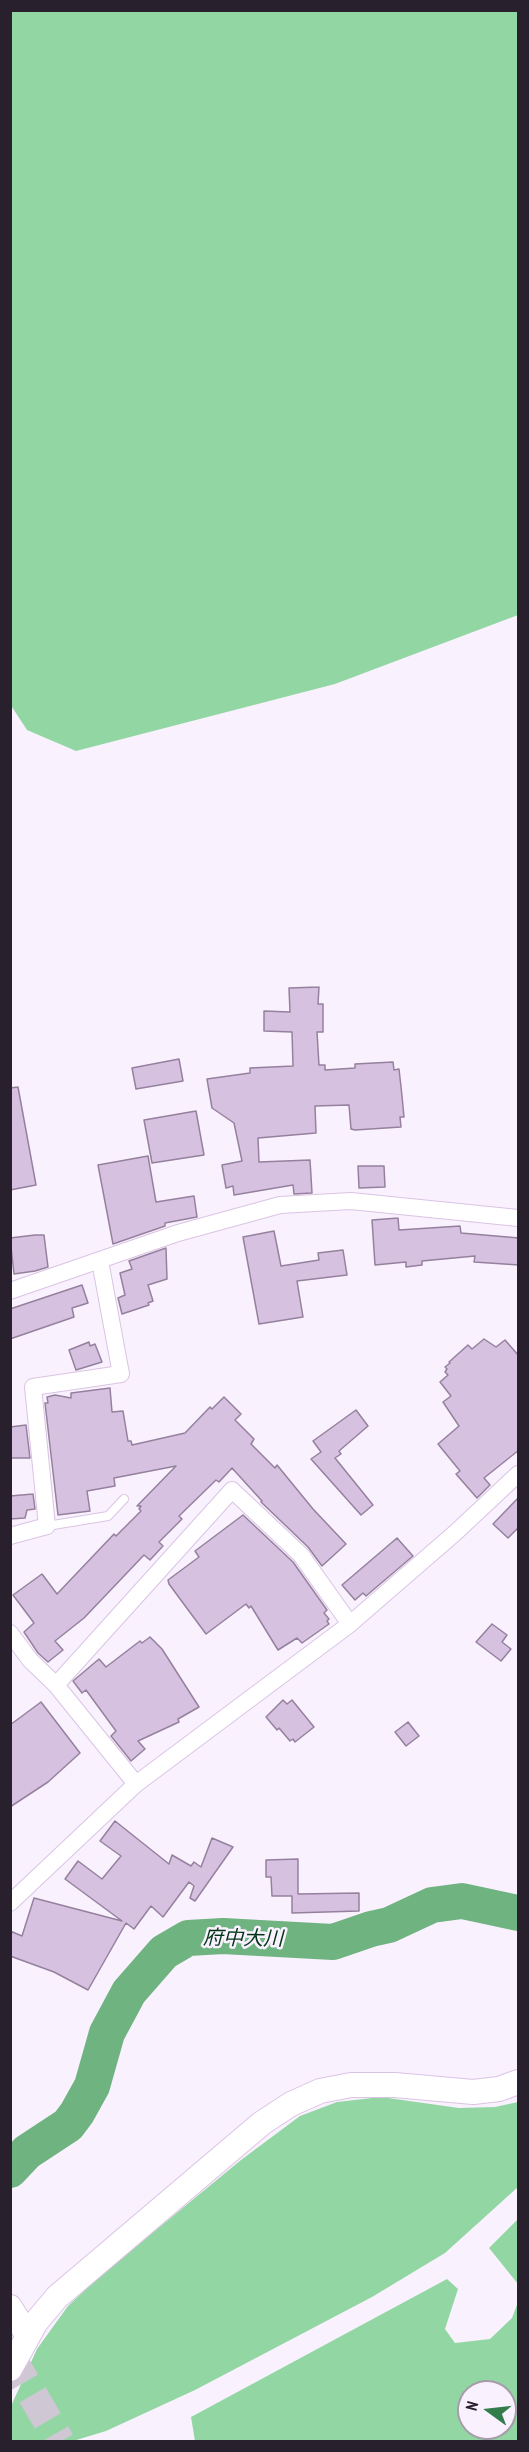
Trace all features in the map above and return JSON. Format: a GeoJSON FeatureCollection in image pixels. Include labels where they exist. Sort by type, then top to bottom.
{"type":"FeatureCollection","features":[{"type":"Feature","properties":{"kind":"street"},"geometry":{"type":"LineString","coordinates":[[10,1291],[178,1233],[280,1205],[351,1201],[519,1218]]}},
{"type":"Feature","properties":{"kind":"street"},"geometry":{"type":"LineString","coordinates":[[10,1536],[46,1526],[33,1387],[121,1374],[100,1261]]}},
{"type":"Feature","properties":{"kind":"street"},"geometry":{"type":"LineString","coordinates":[[10,1903],[136,1784],[350,1624],[519,1474]]}},
{"type":"Feature","properties":{"kind":"street"},"geometry":{"type":"LineString","coordinates":[[56,1685],[232,1490],[301,1555],[350,1624]]}},
{"type":"Feature","properties":{"kind":"street"},"geometry":{"type":"LineString","coordinates":[[10,1633],[30,1660],[56,1685],[136,1784]]}},
{"type":"Feature","properties":{"kind":"street"},"geometry":{"type":"LineString","coordinates":[[10,2369],[27,2336],[57,2297],[262,2123],[291,2104],[320,2091],[351,2085],[395,2085],[473,2092],[499,2089],[519,2082]]}},
{"type":"Feature","properties":{"kind":"street"},"geometry":{"type":"LineString","coordinates":[[10,2307],[27,2336]]}},
{"type":"Feature","properties":{"kind":"lane"},"geometry":{"type":"LineString","coordinates":[[46,1526],[108,1516],[124,1499]]}},
{"type":"Feature","properties":{"kind":"green space"},"geometry":{"type":"Polygon","coordinates":[[[11,10],[518,11],[518,615],[335,684],[76,751],[27,730],[10,704],[11,10]]]}},
{"type":"Feature","properties":{"kind":"green space"},"geometry":{"type":"Polygon","coordinates":[[[381,2097],[459,2108],[495,2107],[518,2102],[518,2187],[445,2253],[372,2297],[195,2390],[106,2431],[73,2441],[11,2442],[11,2406],[37,2349],[68,2306],[100,2276],[241,2160],[300,2116],[337,2102],[381,2097]]]}},
{"type":"Feature","properties":{"kind":"green space"},"geometry":{"type":"Polygon","coordinates":[[[518,2219],[518,2284],[489,2248],[518,2219]]]}},
{"type":"Feature","properties":{"kind":"green space"},"geometry":{"type":"Polygon","coordinates":[[[447,2279],[458,2289],[445,2329],[455,2343],[490,2339],[512,2318],[518,2302],[518,2441],[195,2441],[191,2417],[447,2279]]]}},
{"type":"Feature","properties":{"kind":"building"},"geometry":{"type":"Polygon","coordinates":[[[319,987],[318,1004],[323,1004],[323,1032],[317,1032],[319,1065],[325,1065],[325,1070],[355,1068],[355,1064],[393,1062],[394,1070],[399,1069],[404,1117],[400,1117],[401,1127],[355,1130],[351,1129],[349,1105],[315,1106],[316,1133],[258,1138],[259,1162],[310,1160],[312,1193],[294,1194],[293,1185],[234,1195],[233,1186],[226,1188],[222,1165],[242,1161],[234,1123],[212,1108],[207,1079],[250,1073],[250,1068],[293,1066],[292,1032],[264,1031],[264,1011],[290,1012],[289,988],[319,987]]]}},
{"type":"Feature","properties":{"kind":"building"},"geometry":{"type":"Polygon","coordinates":[[[179,1059],[183,1081],[136,1089],[132,1068],[179,1059]]]}},
{"type":"Feature","properties":{"kind":"building"},"geometry":{"type":"Polygon","coordinates":[[[18,1087],[36,1185],[10,1190],[10,1088],[18,1087]]]}},
{"type":"Feature","properties":{"kind":"building"},"geometry":{"type":"Polygon","coordinates":[[[196,1111],[204,1155],[152,1163],[144,1120],[196,1111]]]}},
{"type":"Feature","properties":{"kind":"building"},"geometry":{"type":"Polygon","coordinates":[[[148,1156],[156,1202],[194,1196],[197,1217],[165,1223],[165,1226],[113,1244],[98,1165],[148,1156]]]}},
{"type":"Feature","properties":{"kind":"building"},"geometry":{"type":"Polygon","coordinates":[[[358,1166],[384,1166],[385,1187],[359,1188],[358,1166]]]}},
{"type":"Feature","properties":{"kind":"building"},"geometry":{"type":"Polygon","coordinates":[[[398,1218],[399,1230],[460,1226],[461,1233],[519,1238],[519,1265],[474,1262],[475,1256],[422,1261],[422,1265],[406,1267],[406,1262],[375,1265],[372,1220],[398,1218]]]}},
{"type":"Feature","properties":{"kind":"building"},"geometry":{"type":"Polygon","coordinates":[[[274,1231],[281,1266],[319,1260],[318,1253],[343,1250],[347,1275],[297,1281],[303,1317],[259,1324],[243,1237],[274,1231]]]}},
{"type":"Feature","properties":{"kind":"building"},"geometry":{"type":"Polygon","coordinates":[[[44,1235],[48,1267],[14,1274],[10,1238],[44,1235]]]}},
{"type":"Feature","properties":{"kind":"building"},"geometry":{"type":"Polygon","coordinates":[[[166,1248],[167,1279],[148,1285],[153,1301],[148,1303],[149,1305],[122,1314],[118,1298],[125,1295],[120,1273],[132,1269],[129,1261],[166,1248]]]}},
{"type":"Feature","properties":{"kind":"building"},"geometry":{"type":"Polygon","coordinates":[[[82,1285],[88,1303],[72,1308],[74,1317],[10,1339],[10,1309],[82,1285]]]}},
{"type":"Feature","properties":{"kind":"building"},"geometry":{"type":"Polygon","coordinates":[[[484,1339],[496,1347],[505,1340],[519,1356],[519,1450],[484,1478],[490,1485],[477,1498],[456,1474],[460,1471],[438,1444],[459,1426],[443,1402],[451,1396],[440,1382],[448,1375],[445,1367],[449,1362],[468,1345],[472,1349],[484,1339]]]}},
{"type":"Feature","properties":{"kind":"building"},"geometry":{"type":"Polygon","coordinates":[[[89,1342],[90,1346],[95,1344],[102,1362],[76,1370],[69,1350],[89,1342]]]}},
{"type":"Feature","properties":{"kind":"building"},"geometry":{"type":"Polygon","coordinates":[[[110,1388],[112,1412],[123,1411],[128,1441],[131,1441],[132,1445],[185,1433],[210,1407],[212,1409],[224,1397],[241,1414],[235,1420],[254,1439],[251,1444],[275,1468],[277,1465],[313,1509],[346,1544],[322,1566],[308,1547],[261,1502],[232,1468],[219,1482],[216,1480],[179,1516],[182,1519],[159,1542],[163,1546],[150,1560],[144,1555],[84,1618],[55,1641],[63,1650],[48,1662],[38,1653],[24,1632],[34,1623],[13,1595],[42,1574],[57,1594],[114,1534],[116,1536],[141,1511],[139,1509],[141,1506],[137,1506],[176,1466],[114,1478],[115,1486],[87,1491],[90,1511],[58,1515],[45,1403],[48,1403],[47,1397],[55,1395],[71,1398],[71,1393],[110,1388]]]}},
{"type":"Feature","properties":{"kind":"building"},"geometry":{"type":"Polygon","coordinates":[[[356,1410],[368,1426],[339,1451],[341,1454],[335,1458],[373,1505],[361,1515],[311,1459],[321,1452],[313,1441],[356,1410]]]}},
{"type":"Feature","properties":{"kind":"building"},"geometry":{"type":"Polygon","coordinates":[[[26,1425],[30,1458],[10,1458],[10,1427],[26,1425]]]}},
{"type":"Feature","properties":{"kind":"building"},"geometry":{"type":"Polygon","coordinates":[[[33,1494],[35,1509],[27,1510],[25,1518],[10,1519],[10,1496],[33,1494]]]}},
{"type":"Feature","properties":{"kind":"building"},"geometry":{"type":"Polygon","coordinates":[[[519,1497],[519,1527],[508,1538],[493,1524],[519,1497]]]}},
{"type":"Feature","properties":{"kind":"building"},"geometry":{"type":"Polygon","coordinates":[[[243,1515],[293,1562],[327,1610],[324,1613],[329,1619],[327,1621],[329,1624],[302,1643],[297,1638],[278,1650],[251,1606],[249,1608],[246,1604],[206,1634],[169,1584],[168,1580],[199,1557],[195,1551],[243,1515]]]}},
{"type":"Feature","properties":{"kind":"building"},"geometry":{"type":"Polygon","coordinates":[[[397,1538],[413,1556],[366,1596],[363,1593],[355,1600],[342,1585],[397,1538]]]}},
{"type":"Feature","properties":{"kind":"building"},"geometry":{"type":"Polygon","coordinates":[[[492,1624],[507,1635],[502,1642],[511,1649],[501,1661],[476,1642],[492,1624]]]}},
{"type":"Feature","properties":{"kind":"building"},"geometry":{"type":"Polygon","coordinates":[[[150,1637],[162,1649],[199,1707],[178,1719],[179,1722],[138,1741],[145,1749],[131,1761],[111,1736],[116,1731],[86,1690],[82,1693],[73,1681],[99,1659],[106,1667],[140,1641],[142,1643],[150,1637]]]}},
{"type":"Feature","properties":{"kind":"building"},"geometry":{"type":"Polygon","coordinates":[[[283,1700],[287,1704],[292,1700],[314,1727],[295,1742],[293,1739],[290,1741],[279,1728],[277,1730],[266,1717],[283,1700]]]}},
{"type":"Feature","properties":{"kind":"building"},"geometry":{"type":"Polygon","coordinates":[[[41,1702],[80,1753],[48,1782],[10,1807],[10,1725],[41,1702]]]}},
{"type":"Feature","properties":{"kind":"building"},"geometry":{"type":"Polygon","coordinates":[[[408,1722],[419,1736],[406,1746],[395,1732],[408,1722]]]}},
{"type":"Feature","properties":{"kind":"building"},"geometry":{"type":"Polygon","coordinates":[[[115,1821],[169,1864],[172,1855],[191,1866],[194,1862],[201,1867],[212,1838],[233,1847],[195,1901],[190,1898],[194,1886],[189,1882],[163,1917],[151,1906],[134,1929],[126,1923],[88,1990],[54,1972],[10,1956],[10,1931],[22,1936],[34,1898],[122,1921],[65,1879],[78,1861],[102,1879],[121,1856],[100,1841],[115,1821]]]}},
{"type":"Feature","properties":{"kind":"building"},"geometry":{"type":"Polygon","coordinates":[[[298,1859],[298,1894],[359,1893],[359,1911],[292,1913],[292,1896],[272,1896],[271,1877],[266,1877],[266,1860],[298,1859]]]}},
{"type":"Feature","properties":{"kind":"waterway","name":"府中大川"},"geometry":{"type":"LineString","coordinates":[[10,2170],[27,2152],[68,2125],[92,2086],[107,2033],[129,1992],[164,1952],[188,1938],[223,1936],[333,1942],[389,1925],[432,1905],[462,1901],[518,1913]]}},
{"type":"Feature","properties":{"kind":"tunnel"},"geometry":{"type":"LineString","coordinates":[[10,2356],[60,2442]]}}]}
